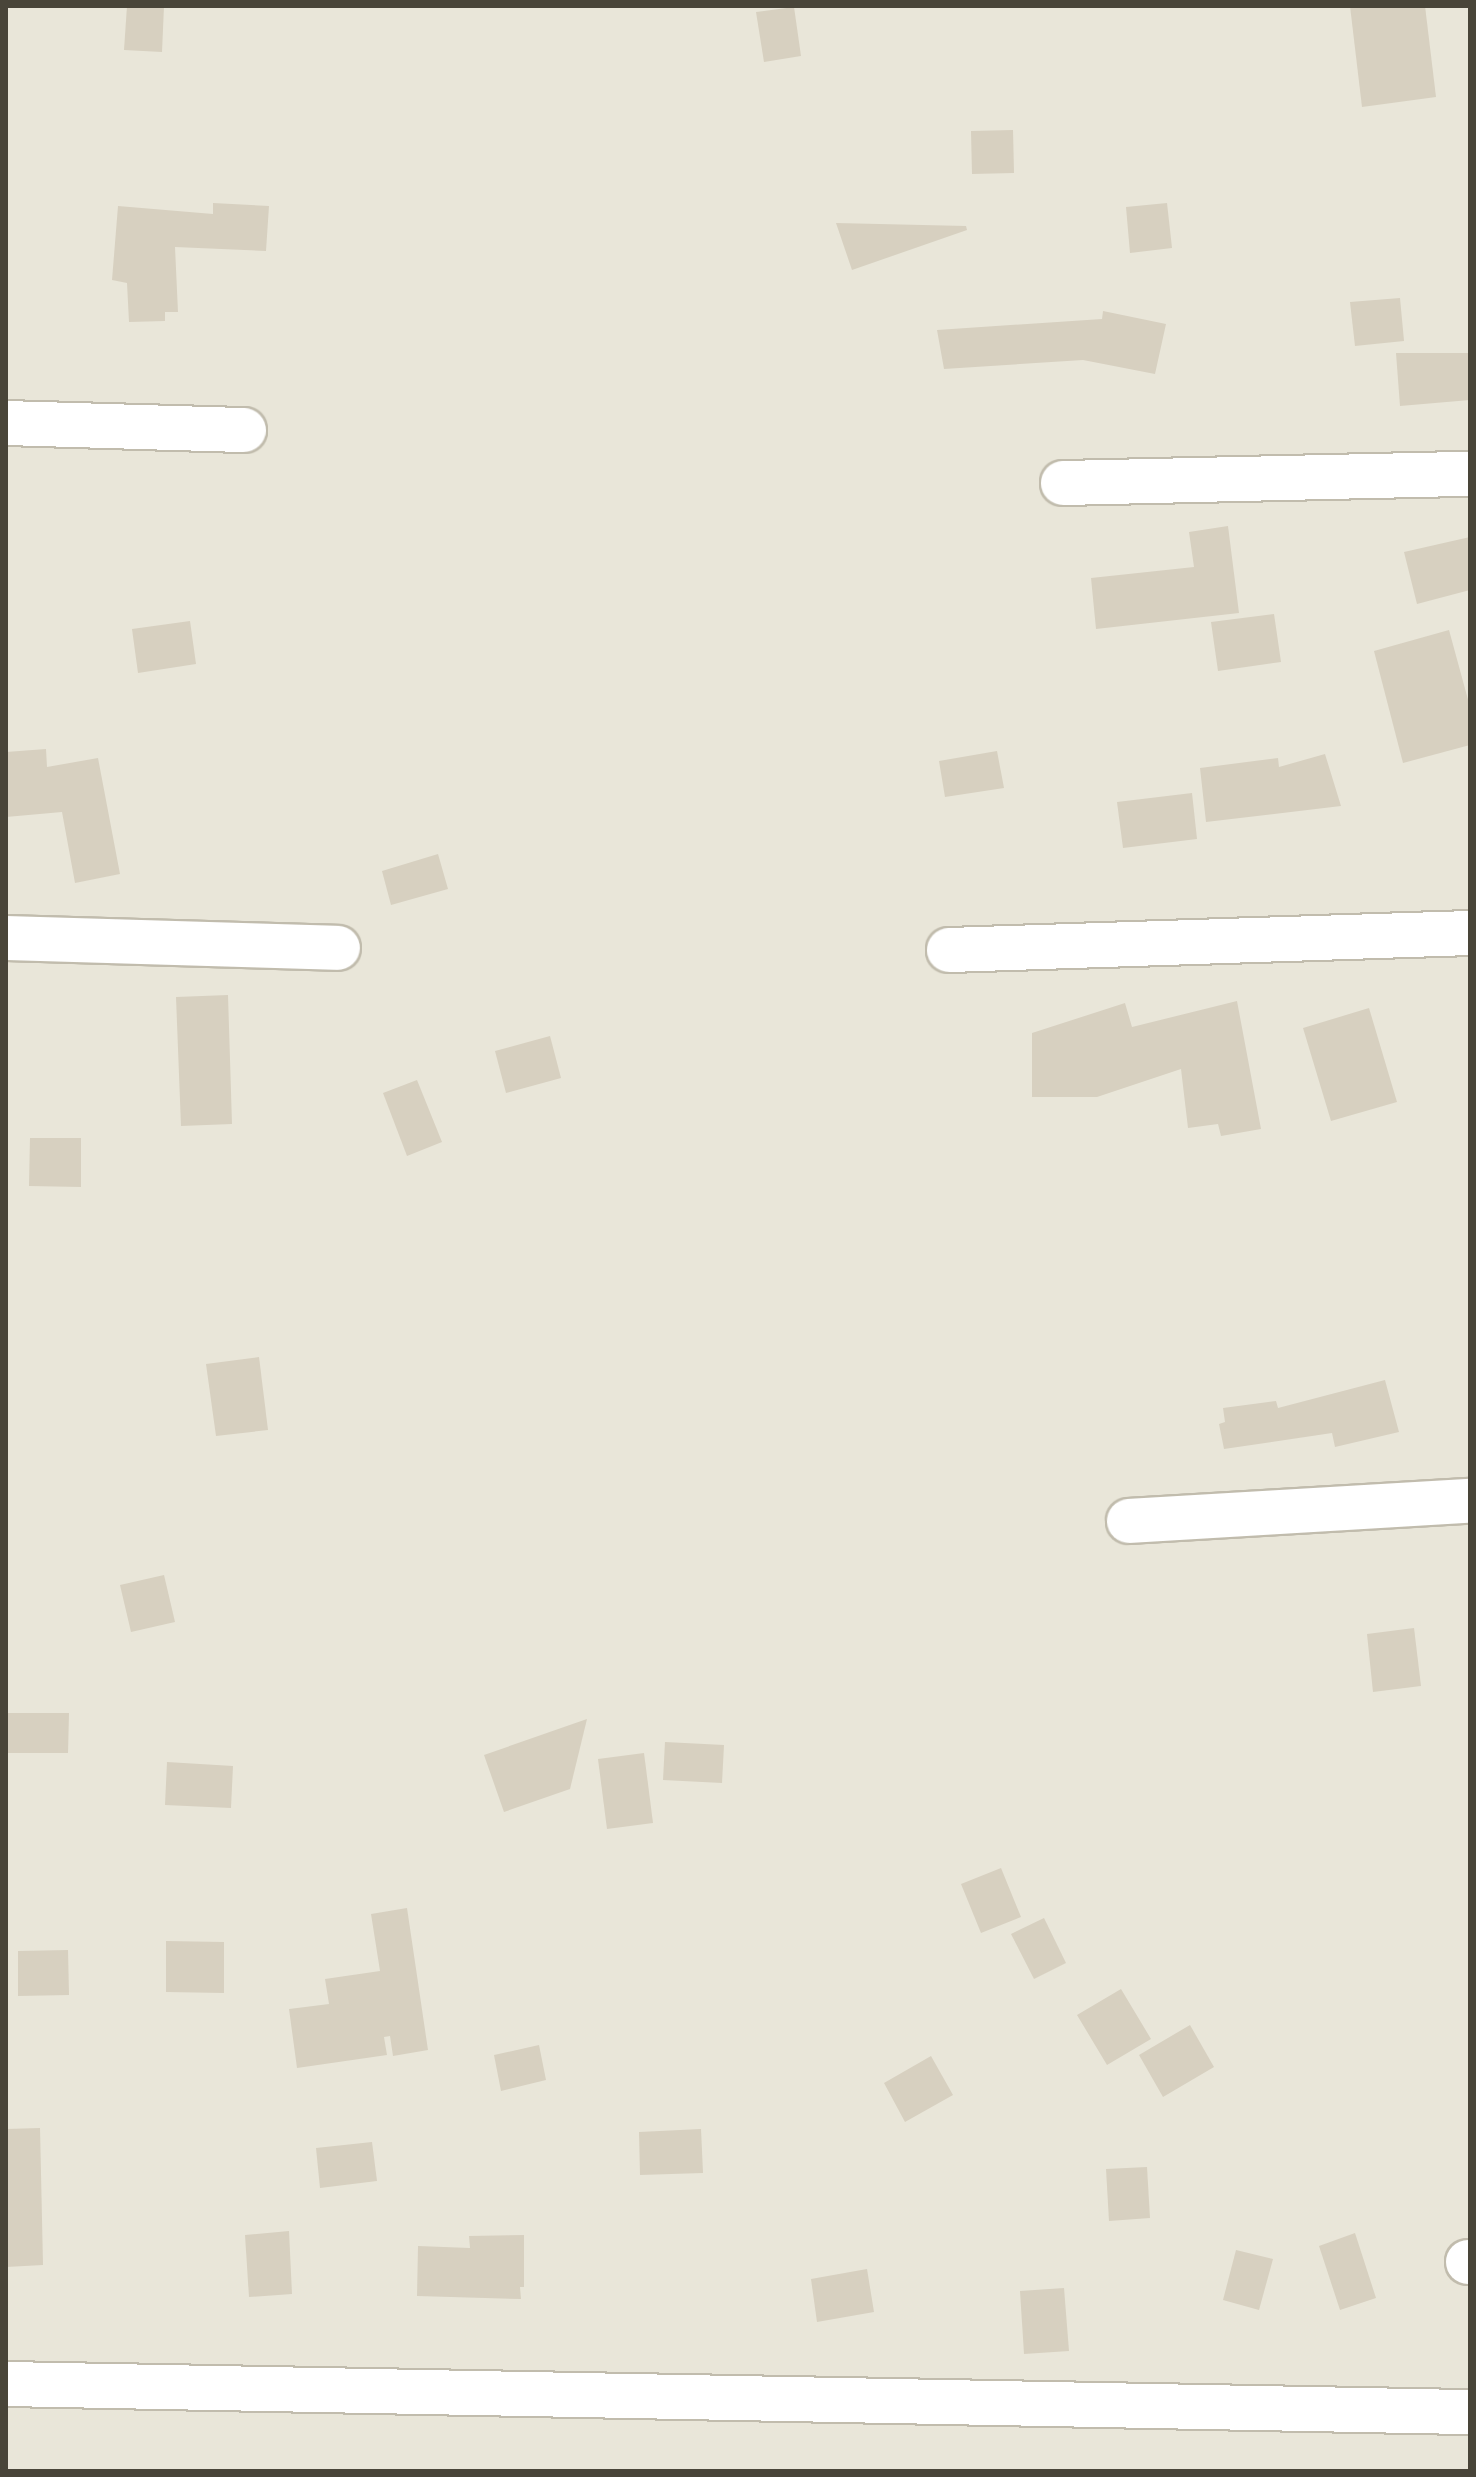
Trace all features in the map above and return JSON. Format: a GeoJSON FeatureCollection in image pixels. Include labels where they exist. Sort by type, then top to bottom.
{"type":"FeatureCollection","features":[{"type":"Feature","properties":{"kind":"street"},"geometry":{"type":"LineString","coordinates":[[6,423],[244,430]]}},
{"type":"Feature","properties":{"kind":"street"},"geometry":{"type":"LineString","coordinates":[[1063,483],[1470,474]]}},
{"type":"Feature","properties":{"kind":"street"},"geometry":{"type":"LineString","coordinates":[[949,950],[1470,933]]}},
{"type":"Feature","properties":{"kind":"street"},"geometry":{"type":"LineString","coordinates":[[6,938],[338,948]]}},
{"type":"Feature","properties":{"kind":"street"},"geometry":{"type":"LineString","coordinates":[[1129,1521],[1470,1501]]}},
{"type":"Feature","properties":{"kind":"street"},"geometry":{"type":"LineString","coordinates":[[6,2384],[1470,2412]]}},
{"type":"Feature","properties":{"kind":"shaded area"},"geometry":{"type":"Polygon","coordinates":[[[6,6],[1470,6],[1470,2471],[6,2471],[6,6]]]}},
{"type":"Feature","properties":{"kind":"building"},"geometry":{"type":"Polygon","coordinates":[[[127,6],[164,6],[162,52],[124,50],[127,6]]]}},
{"type":"Feature","properties":{"kind":"building"},"geometry":{"type":"Polygon","coordinates":[[[1350,6],[1425,6],[1436,97],[1362,107],[1350,6]]]}},
{"type":"Feature","properties":{"kind":"building"},"geometry":{"type":"Polygon","coordinates":[[[794,7],[801,56],[764,62],[756,12],[794,7]]]}},
{"type":"Feature","properties":{"kind":"building"},"geometry":{"type":"Polygon","coordinates":[[[1013,130],[1014,173],[972,174],[971,131],[1013,130]]]}},
{"type":"Feature","properties":{"kind":"building"},"geometry":{"type":"Polygon","coordinates":[[[213,203],[269,206],[266,251],[175,247],[178,312],[165,312],[165,321],[129,322],[127,283],[112,280],[118,206],[213,214],[213,203]]]}},
{"type":"Feature","properties":{"kind":"building"},"geometry":{"type":"Polygon","coordinates":[[[1167,203],[1172,248],[1130,253],[1126,207],[1167,203]]]}},
{"type":"Feature","properties":{"kind":"building"},"geometry":{"type":"Polygon","coordinates":[[[836,223],[966,226],[967,230],[852,270],[836,223]]]}},
{"type":"Feature","properties":{"kind":"building"},"geometry":{"type":"Polygon","coordinates":[[[1400,298],[1404,341],[1355,346],[1350,302],[1400,298]]]}},
{"type":"Feature","properties":{"kind":"building"},"geometry":{"type":"Polygon","coordinates":[[[1103,311],[1166,324],[1155,374],[1083,360],[944,369],[937,330],[1102,319],[1103,311]]]}},
{"type":"Feature","properties":{"kind":"building"},"geometry":{"type":"Polygon","coordinates":[[[1396,353],[1470,353],[1470,400],[1400,406],[1396,353]]]}},
{"type":"Feature","properties":{"kind":"building"},"geometry":{"type":"Polygon","coordinates":[[[1228,526],[1239,613],[1096,629],[1091,578],[1194,567],[1189,532],[1228,526]]]}},
{"type":"Feature","properties":{"kind":"building"},"geometry":{"type":"Polygon","coordinates":[[[1470,537],[1470,590],[1417,604],[1404,552],[1470,537]]]}},
{"type":"Feature","properties":{"kind":"building"},"geometry":{"type":"Polygon","coordinates":[[[1274,614],[1281,662],[1218,671],[1211,622],[1274,614]]]}},
{"type":"Feature","properties":{"kind":"building"},"geometry":{"type":"Polygon","coordinates":[[[190,621],[196,664],[138,673],[132,629],[190,621]]]}},
{"type":"Feature","properties":{"kind":"building"},"geometry":{"type":"Polygon","coordinates":[[[1449,630],[1470,707],[1470,745],[1403,763],[1374,651],[1449,630]]]}},
{"type":"Feature","properties":{"kind":"building"},"geometry":{"type":"Polygon","coordinates":[[[46,749],[47,767],[98,758],[120,874],[75,883],[62,812],[6,817],[6,752],[46,749]]]}},
{"type":"Feature","properties":{"kind":"building"},"geometry":{"type":"Polygon","coordinates":[[[997,751],[1004,788],[945,797],[939,761],[997,751]]]}},
{"type":"Feature","properties":{"kind":"building"},"geometry":{"type":"Polygon","coordinates":[[[1325,754],[1341,806],[1206,822],[1200,768],[1278,758],[1279,767],[1325,754]]]}},
{"type":"Feature","properties":{"kind":"building"},"geometry":{"type":"Polygon","coordinates":[[[1192,793],[1197,839],[1123,848],[1117,802],[1192,793]]]}},
{"type":"Feature","properties":{"kind":"building"},"geometry":{"type":"Polygon","coordinates":[[[438,854],[448,889],[391,905],[382,871],[438,854]]]}},
{"type":"Feature","properties":{"kind":"building"},"geometry":{"type":"Polygon","coordinates":[[[228,995],[232,1124],[181,1126],[176,997],[228,995]]]}},
{"type":"Feature","properties":{"kind":"building"},"geometry":{"type":"Polygon","coordinates":[[[1237,1001],[1261,1129],[1221,1136],[1218,1124],[1188,1128],[1181,1069],[1097,1097],[1032,1097],[1032,1033],[1125,1003],[1132,1027],[1237,1001]]]}},
{"type":"Feature","properties":{"kind":"building"},"geometry":{"type":"Polygon","coordinates":[[[1369,1008],[1397,1102],[1331,1121],[1303,1028],[1369,1008]]]}},
{"type":"Feature","properties":{"kind":"building"},"geometry":{"type":"Polygon","coordinates":[[[550,1036],[561,1078],[506,1093],[495,1051],[550,1036]]]}},
{"type":"Feature","properties":{"kind":"building"},"geometry":{"type":"Polygon","coordinates":[[[417,1080],[442,1142],[407,1156],[383,1093],[417,1080]]]}},
{"type":"Feature","properties":{"kind":"building"},"geometry":{"type":"Polygon","coordinates":[[[30,1138],[81,1138],[81,1187],[29,1186],[30,1138]]]}},
{"type":"Feature","properties":{"kind":"building"},"geometry":{"type":"Polygon","coordinates":[[[259,1357],[268,1430],[216,1436],[206,1364],[259,1357]]]}},
{"type":"Feature","properties":{"kind":"building"},"geometry":{"type":"Polygon","coordinates":[[[1385,1380],[1399,1432],[1335,1447],[1332,1433],[1224,1449],[1219,1424],[1225,1422],[1223,1408],[1276,1401],[1278,1408],[1385,1380]]]}},
{"type":"Feature","properties":{"kind":"building"},"geometry":{"type":"Polygon","coordinates":[[[164,1575],[175,1622],[131,1632],[120,1585],[164,1575]]]}},
{"type":"Feature","properties":{"kind":"building"},"geometry":{"type":"Polygon","coordinates":[[[1414,1628],[1421,1686],[1373,1692],[1367,1634],[1414,1628]]]}},
{"type":"Feature","properties":{"kind":"building"},"geometry":{"type":"Polygon","coordinates":[[[6,1713],[69,1713],[68,1753],[6,1753],[6,1713]]]}},
{"type":"Feature","properties":{"kind":"building"},"geometry":{"type":"Polygon","coordinates":[[[587,1719],[570,1789],[504,1812],[484,1755],[587,1719]]]}},
{"type":"Feature","properties":{"kind":"building"},"geometry":{"type":"Polygon","coordinates":[[[665,1742],[724,1745],[722,1783],[663,1780],[665,1742]]]}},
{"type":"Feature","properties":{"kind":"building"},"geometry":{"type":"Polygon","coordinates":[[[644,1753],[653,1823],[607,1829],[598,1759],[644,1753]]]}},
{"type":"Feature","properties":{"kind":"building"},"geometry":{"type":"Polygon","coordinates":[[[167,1762],[233,1766],[231,1808],[165,1805],[167,1762]]]}},
{"type":"Feature","properties":{"kind":"building"},"geometry":{"type":"Polygon","coordinates":[[[1001,1868],[1021,1917],[981,1933],[961,1884],[1001,1868]]]}},
{"type":"Feature","properties":{"kind":"building"},"geometry":{"type":"Polygon","coordinates":[[[407,1908],[428,2050],[393,2056],[390,2036],[384,2037],[387,2055],[297,2068],[289,2009],[329,2004],[325,1979],[380,1971],[371,1914],[407,1908]]]}},
{"type":"Feature","properties":{"kind":"building"},"geometry":{"type":"Polygon","coordinates":[[[1044,1918],[1066,1963],[1034,1979],[1011,1934],[1044,1918]]]}},
{"type":"Feature","properties":{"kind":"building"},"geometry":{"type":"Polygon","coordinates":[[[166,1941],[224,1942],[224,1993],[166,1992],[166,1941]]]}},
{"type":"Feature","properties":{"kind":"building"},"geometry":{"type":"Polygon","coordinates":[[[68,1950],[69,1995],[18,1996],[18,1951],[68,1950]]]}},
{"type":"Feature","properties":{"kind":"building"},"geometry":{"type":"Polygon","coordinates":[[[1121,1989],[1151,2039],[1107,2065],[1077,2015],[1121,1989]]]}},
{"type":"Feature","properties":{"kind":"building"},"geometry":{"type":"Polygon","coordinates":[[[1190,2025],[1214,2067],[1163,2097],[1139,2055],[1190,2025]]]}},
{"type":"Feature","properties":{"kind":"building"},"geometry":{"type":"Polygon","coordinates":[[[539,2045],[546,2080],[501,2091],[494,2055],[539,2045]]]}},
{"type":"Feature","properties":{"kind":"building"},"geometry":{"type":"Polygon","coordinates":[[[931,2056],[953,2095],[905,2122],[884,2083],[931,2056]]]}},
{"type":"Feature","properties":{"kind":"building"},"geometry":{"type":"Polygon","coordinates":[[[40,2128],[43,2265],[6,2267],[6,2129],[40,2128]]]}},
{"type":"Feature","properties":{"kind":"building"},"geometry":{"type":"Polygon","coordinates":[[[701,2129],[703,2173],[640,2175],[639,2132],[701,2129]]]}},
{"type":"Feature","properties":{"kind":"building"},"geometry":{"type":"Polygon","coordinates":[[[372,2142],[377,2181],[320,2188],[316,2148],[372,2142]]]}},
{"type":"Feature","properties":{"kind":"building"},"geometry":{"type":"Polygon","coordinates":[[[1147,2167],[1150,2218],[1109,2221],[1106,2169],[1147,2167]]]}},
{"type":"Feature","properties":{"kind":"building"},"geometry":{"type":"Polygon","coordinates":[[[289,2231],[292,2294],[249,2297],[245,2235],[289,2231]]]}},
{"type":"Feature","properties":{"kind":"building"},"geometry":{"type":"Polygon","coordinates":[[[1355,2233],[1376,2298],[1340,2310],[1319,2246],[1355,2233]]]}},
{"type":"Feature","properties":{"kind":"building"},"geometry":{"type":"Polygon","coordinates":[[[524,2235],[524,2287],[520,2287],[521,2299],[417,2296],[418,2246],[470,2248],[469,2236],[524,2235]]]}},
{"type":"Feature","properties":{"kind":"building"},"geometry":{"type":"Polygon","coordinates":[[[1236,2250],[1273,2259],[1259,2310],[1223,2300],[1236,2250]]]}},
{"type":"Feature","properties":{"kind":"building"},"geometry":{"type":"Polygon","coordinates":[[[867,2269],[874,2312],[817,2322],[811,2279],[867,2269]]]}},
{"type":"Feature","properties":{"kind":"building"},"geometry":{"type":"Polygon","coordinates":[[[1064,2288],[1069,2351],[1024,2354],[1020,2291],[1064,2288]]]}}]}
